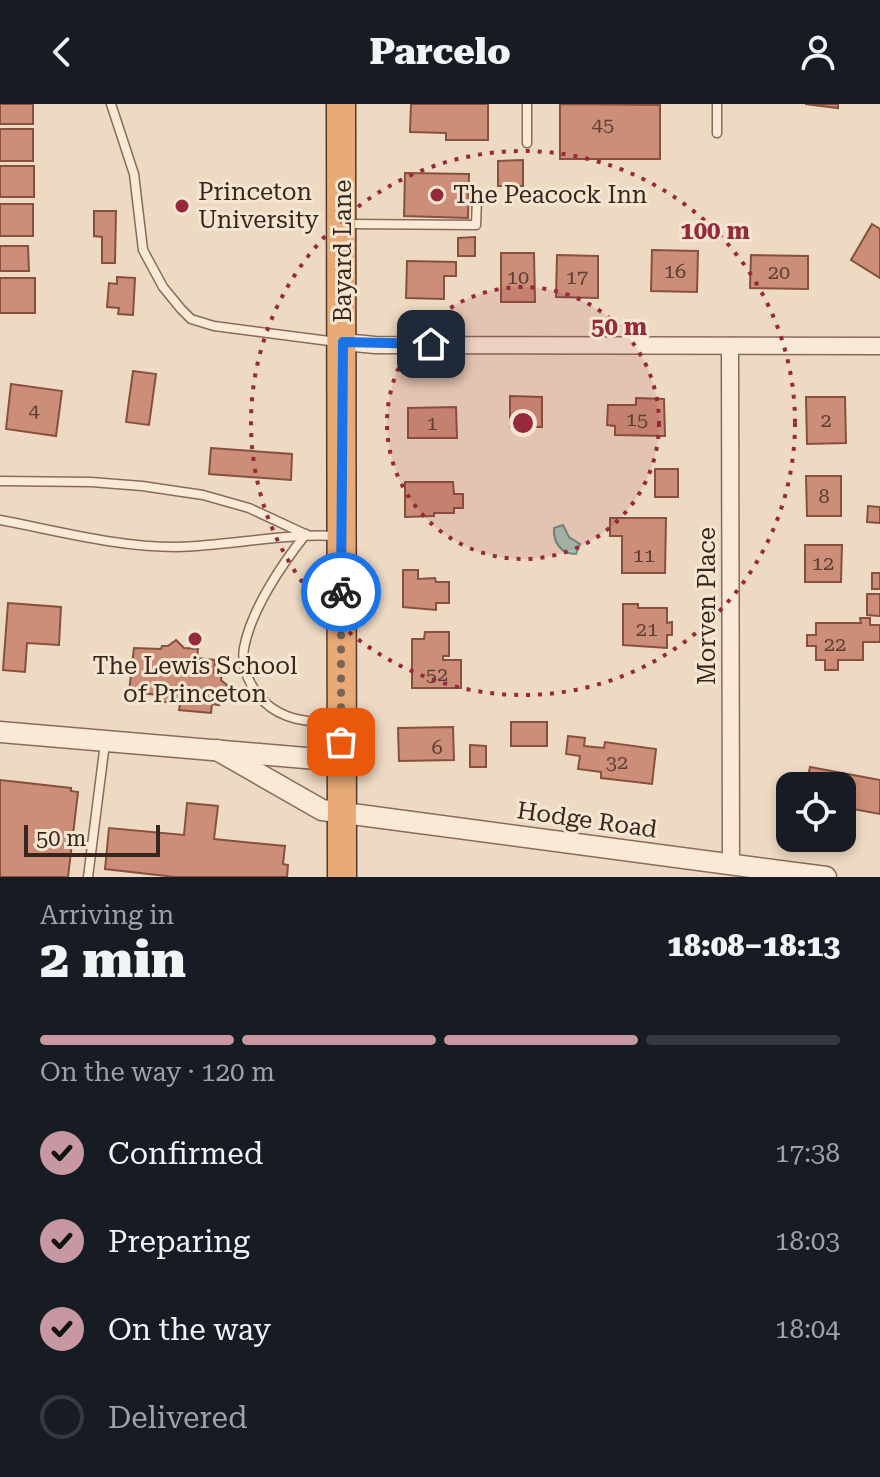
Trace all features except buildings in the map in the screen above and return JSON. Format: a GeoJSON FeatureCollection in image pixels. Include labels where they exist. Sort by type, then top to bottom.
{"type":"FeatureCollection","features":[{"type":"Feature","properties":{"kind":"highway","name":"Bayard Lane"},"geometry":{"type":"LineString","coordinates":[[341,104],[342,877]]}},
{"type":"Feature","properties":{"kind":"street"},"geometry":{"type":"LineString","coordinates":[[343,342],[880,346]]}},
{"type":"Feature","properties":{"kind":"street","name":"Morven Place"},"geometry":{"type":"LineString","coordinates":[[730,346],[731,865]]}},
{"type":"Feature","properties":{"kind":"street"},"geometry":{"type":"LineString","coordinates":[[0,732],[341,761]]}},
{"type":"Feature","properties":{"kind":"street","name":"Hodge Road"},"geometry":{"type":"LineString","coordinates":[[217,750],[322,810],[826,877]]}},
{"type":"Feature","properties":{"kind":"lane"},"geometry":{"type":"LineString","coordinates":[[111,104],[134,174],[143,250],[163,287],[181,309],[191,319],[214,326],[343,342]]}},
{"type":"Feature","properties":{"kind":"lane"},"geometry":{"type":"LineString","coordinates":[[527,104],[527,143]]}},
{"type":"Feature","properties":{"kind":"lane"},"geometry":{"type":"LineString","coordinates":[[717,104],[717,133]]}},
{"type":"Feature","properties":{"kind":"lane"},"geometry":{"type":"LineString","coordinates":[[343,224],[476,225],[477,198]]}},
{"type":"Feature","properties":{"kind":"lane"},"geometry":{"type":"LineString","coordinates":[[0,481],[103,483],[203,495],[249,508],[306,534]]}},
{"type":"Feature","properties":{"kind":"lane"},"geometry":{"type":"LineString","coordinates":[[0,520],[127,544],[174,547],[232,544],[306,534],[341,536]]}},
{"type":"Feature","properties":{"kind":"lane"},"geometry":{"type":"LineString","coordinates":[[306,534],[278,574],[259,611],[244,648],[243,662],[249,681],[269,709],[307,721],[341,723]]}},
{"type":"Feature","properties":{"kind":"lane"},"geometry":{"type":"LineString","coordinates":[[88,877],[105,743]]}},
{"type":"Feature","properties":{"kind":"shaded area"},"geometry":{"type":"Polygon","coordinates":[[[563,525],[569,537],[580,544],[576,554],[562,550],[557,543],[554,528],[563,525]]]}},
{"type":"Feature","properties":{"kind":"way so far"},"geometry":{"type":"LineString","coordinates":[[341,592],[341,742]]}},
{"type":"Feature","properties":{"kind":"place","name":"The Peacock Inn"},"geometry":{"type":"Point","coordinates":[437,195]}},
{"type":"Feature","properties":{"kind":"place","name":"Princeton University"},"geometry":{"type":"Point","coordinates":[182,206]}},
{"type":"Feature","properties":{"kind":"place","name":"The Lewis School of Princeton"},"geometry":{"type":"Point","coordinates":[195,639]}},
{"type":"Feature","properties":{"kind":"route"},"geometry":{"type":"LineString","coordinates":[[341,592],[343,342],[431,344]]}}]}
